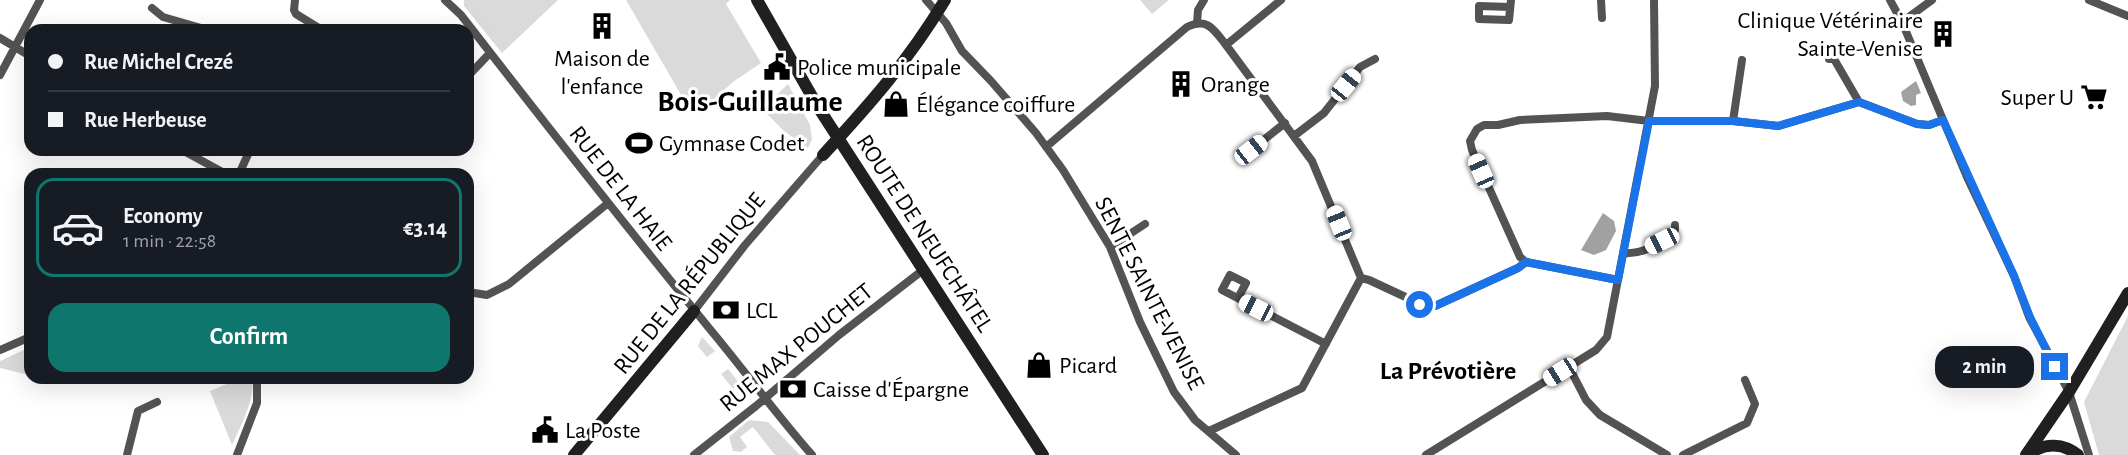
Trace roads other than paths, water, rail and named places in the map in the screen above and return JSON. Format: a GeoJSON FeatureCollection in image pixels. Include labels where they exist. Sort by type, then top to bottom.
{"type":"FeatureCollection","features":[{"type":"Feature","properties":{"kind":"main road","name":"ROUTE DE NEUFCHÂTEL"},"geometry":{"type":"LineString","coordinates":[[757,0],[838,139],[1043,455]]}},
{"type":"Feature","properties":{"kind":"main road","name":"RUE DE LA RÉPUBLIQUE"},"geometry":{"type":"LineString","coordinates":[[823,155],[863,114],[898,70],[945,0]]}},
{"type":"Feature","properties":{"kind":"main road"},"geometry":{"type":"LineString","coordinates":[[2026,455],[2069,392],[2128,293]]}},
{"type":"Feature","properties":{"kind":"main road","name":"RUE DE LA RÉPUBLIQUE"},"geometry":{"type":"LineString","coordinates":[[574,455],[603,423],[694,310]]}},
{"type":"Feature","properties":{"kind":"main road"},"geometry":{"type":"LineString","coordinates":[[2026,455],[2048,445],[2064,447],[2078,455]]}},
{"type":"Feature","properties":{"kind":"street"},"geometry":{"type":"LineString","coordinates":[[28,24],[40,0]]}},
{"type":"Feature","properties":{"kind":"street"},"geometry":{"type":"LineString","coordinates":[[295,0],[296,14],[312,24]]}},
{"type":"Feature","properties":{"kind":"street","name":"RUE DE LA HAIE"},"geometry":{"type":"LineString","coordinates":[[446,0],[467,24]]}},
{"type":"Feature","properties":{"kind":"street"},"geometry":{"type":"LineString","coordinates":[[454,8],[460,0]]}},
{"type":"Feature","properties":{"kind":"street","name":"SENTE SAINTE-VENISE"},"geometry":{"type":"LineString","coordinates":[[926,0],[949,27],[962,51],[991,81],[1055,160],[1110,247],[1140,322],[1174,392],[1195,420],[1236,455]]}},
{"type":"Feature","properties":{"kind":"street"},"geometry":{"type":"LineString","coordinates":[[1197,23],[1198,10],[1204,0]]}},
{"type":"Feature","properties":{"kind":"street"},"geometry":{"type":"LineString","coordinates":[[1226,45],[1281,0]]}},
{"type":"Feature","properties":{"kind":"street"},"geometry":{"type":"LineString","coordinates":[[1601,0],[1602,18]]}},
{"type":"Feature","properties":{"kind":"street"},"geometry":{"type":"LineString","coordinates":[[1426,455],[1596,350],[1607,337],[1655,86],[1654,0]]}},
{"type":"Feature","properties":{"kind":"street"},"geometry":{"type":"LineString","coordinates":[[1890,0],[1902,22],[2030,317],[2069,392],[2089,455]]}},
{"type":"Feature","properties":{"kind":"street"},"geometry":{"type":"LineString","coordinates":[[1902,22],[1932,0]]}},
{"type":"Feature","properties":{"kind":"street"},"geometry":{"type":"LineString","coordinates":[[2090,0],[2101,2],[2128,16]]}},
{"type":"Feature","properties":{"kind":"street"},"geometry":{"type":"LineString","coordinates":[[152,8],[163,17],[187,24]]}},
{"type":"Feature","properties":{"kind":"street"},"geometry":{"type":"LineString","coordinates":[[1046,147],[1187,27],[1197,23],[1204,24],[1214,29],[1312,161],[1361,278],[1427,307],[1456,297],[1526,262]]}},
{"type":"Feature","properties":{"kind":"street"},"geometry":{"type":"LineString","coordinates":[[0,75],[24,31]]}},
{"type":"Feature","properties":{"kind":"street","name":"RUE DE LA HAIE"},"geometry":{"type":"LineString","coordinates":[[474,33],[607,204],[764,399],[813,455]]}},
{"type":"Feature","properties":{"kind":"street"},"geometry":{"type":"LineString","coordinates":[[0,38],[24,52]]}},
{"type":"Feature","properties":{"kind":"street"},"geometry":{"type":"LineString","coordinates":[[474,70],[490,53]]}},
{"type":"Feature","properties":{"kind":"street"},"geometry":{"type":"LineString","coordinates":[[1294,135],[1324,113],[1360,67],[1374,59]]}},
{"type":"Feature","properties":{"kind":"street"},"geometry":{"type":"LineString","coordinates":[[1829,59],[1834,59],[1859,102]]}},
{"type":"Feature","properties":{"kind":"street"},"geometry":{"type":"LineString","coordinates":[[1733,121],[1742,60]]}},
{"type":"Feature","properties":{"kind":"street"},"geometry":{"type":"LineString","coordinates":[[1618,280],[1526,262],[1520,257],[1472,150],[1470,141],[1477,129],[1484,125],[1498,125],[1521,120],[1607,116],[1649,121],[1733,121],[1779,126],[1859,102],[1917,124],[1929,125],[1943,120]]}},
{"type":"Feature","properties":{"kind":"street"},"geometry":{"type":"LineString","coordinates":[[1251,150],[1285,123]]}},
{"type":"Feature","properties":{"kind":"street","name":"RUE DE LA RÉPUBLIQUE"},"geometry":{"type":"LineString","coordinates":[[694,310],[745,245],[823,155]]}},
{"type":"Feature","properties":{"kind":"street"},"geometry":{"type":"LineString","coordinates":[[193,156],[215,168]]}},
{"type":"Feature","properties":{"kind":"street"},"geometry":{"type":"LineString","coordinates":[[474,293],[487,295],[508,284],[607,204]]}},
{"type":"Feature","properties":{"kind":"street"},"geometry":{"type":"LineString","coordinates":[[1110,247],[1145,224]]}},
{"type":"Feature","properties":{"kind":"street"},"geometry":{"type":"LineString","coordinates":[[1623,253],[1638,253],[1662,241],[1675,230],[1675,225]]}},
{"type":"Feature","properties":{"kind":"street","name":"RUE MAX POUCHET"},"geometry":{"type":"LineString","coordinates":[[694,455],[830,342],[923,270]]}},
{"type":"Feature","properties":{"kind":"street"},"geometry":{"type":"LineString","coordinates":[[1209,431],[1302,388],[1361,278]]}},
{"type":"Feature","properties":{"kind":"street"},"geometry":{"type":"LineString","coordinates":[[1238,298],[1326,344]]}},
{"type":"Feature","properties":{"kind":"street"},"geometry":{"type":"LineString","coordinates":[[0,350],[24,340]]}},
{"type":"Feature","properties":{"kind":"street"},"geometry":{"type":"LineString","coordinates":[[1569,367],[1586,400],[1600,415],[1667,455]]}},
{"type":"Feature","properties":{"kind":"street"},"geometry":{"type":"LineString","coordinates":[[1683,455],[1746,423],[1755,404],[1745,380]]}},
{"type":"Feature","properties":{"kind":"street"},"geometry":{"type":"LineString","coordinates":[[237,455],[257,403],[257,384]]}},
{"type":"Feature","properties":{"kind":"street"},"geometry":{"type":"LineString","coordinates":[[127,455],[138,411],[157,402]]}},
{"type":"Feature","properties":{"kind":"place","name":"Maison de l'enfance"},"geometry":{"type":"Point","coordinates":[602,26]}},
{"type":"Feature","properties":{"kind":"place","name":"Clinique Vétérinaire Sainte-Venise"},"geometry":{"type":"Point","coordinates":[1943,34]}},
{"type":"Feature","properties":{"kind":"place","name":"Police municipale"},"geometry":{"type":"Point","coordinates":[777,67]}},
{"type":"Feature","properties":{"kind":"place","name":"Orange"},"geometry":{"type":"Point","coordinates":[1181,84]}},
{"type":"Feature","properties":{"kind":"place","name":"Super U"},"geometry":{"type":"Point","coordinates":[2094,97]}},
{"type":"Feature","properties":{"kind":"place","name":"Élégance coiffure"},"geometry":{"type":"Point","coordinates":[896,104]}},
{"type":"Feature","properties":{"kind":"place","name":"Gymnase Codet"},"geometry":{"type":"Point","coordinates":[639,143]}},
{"type":"Feature","properties":{"kind":"place","name":"LCL"},"geometry":{"type":"Point","coordinates":[726,310]}},
{"type":"Feature","properties":{"kind":"place","name":"Picard"},"geometry":{"type":"Point","coordinates":[1039,365]}},
{"type":"Feature","properties":{"kind":"place","name":"Caisse d'Épargne"},"geometry":{"type":"Point","coordinates":[793,389]}},
{"type":"Feature","properties":{"kind":"place","name":"La Poste"},"geometry":{"type":"Point","coordinates":[545,430]}},
{"type":"Feature","properties":{"kind":"district","name":"Bois-Guillaume"},"geometry":{"type":"Point","coordinates":[750,101]}},
{"type":"Feature","properties":{"kind":"district","name":"La Prévotière"},"geometry":{"type":"Point","coordinates":[1448,370]}}]}
